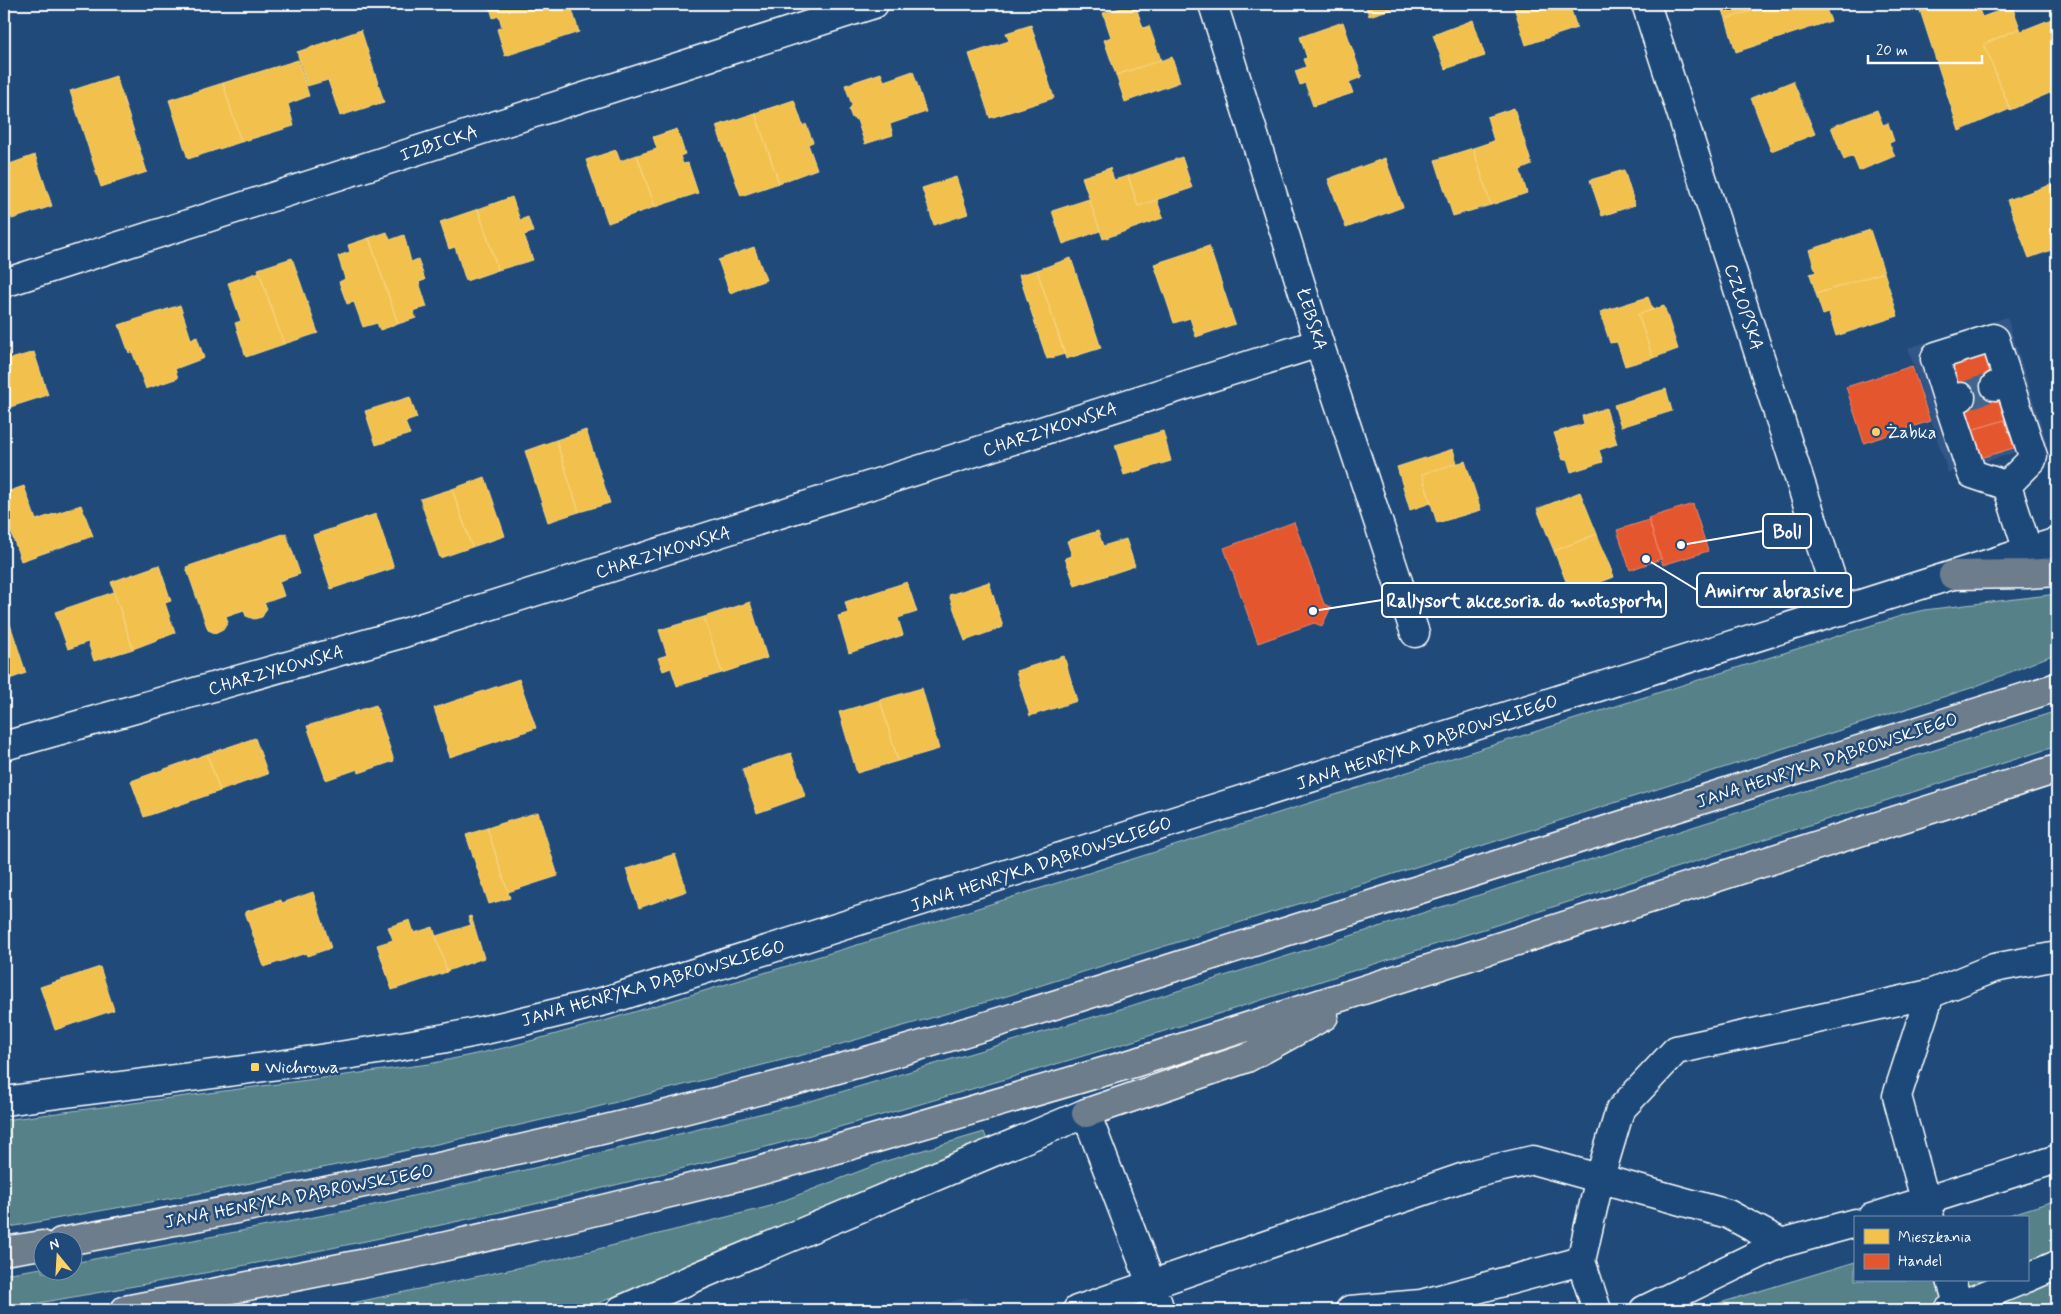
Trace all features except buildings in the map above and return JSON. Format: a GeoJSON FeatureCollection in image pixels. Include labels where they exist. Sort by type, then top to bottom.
{"type":"FeatureCollection","features":[{"type":"Feature","properties":{"kind":"main road"},"geometry":{"type":"LineString","coordinates":[[1953,575],[2057,572]]}},
{"type":"Feature","properties":{"kind":"main road","name":"JANA HENRYKA DĄBROWSKIEGO"},"geometry":{"type":"LineString","coordinates":[[82,1238],[223,1212],[436,1168],[691,1108],[831,1071],[1127,982],[2057,687]]}},
{"type":"Feature","properties":{"kind":"main road"},"geometry":{"type":"LineString","coordinates":[[125,1310],[412,1254],[744,1175],[1137,1062],[2057,769]]}},
{"type":"Feature","properties":{"kind":"main road"},"geometry":{"type":"LineString","coordinates":[[1086,1112],[1247,1058],[1384,983]]}},
{"type":"Feature","properties":{"kind":"main road"},"geometry":{"type":"LineString","coordinates":[[4,1251],[32,1247]]}},
{"type":"Feature","properties":{"kind":"street","name":"IZBICKA"},"geometry":{"type":"LineString","coordinates":[[4,283],[874,4]]}},
{"type":"Feature","properties":{"kind":"street","name":"ŁEBSKA"},"geometry":{"type":"LineString","coordinates":[[1213,4],[1319,343],[1415,633]]}},
{"type":"Feature","properties":{"kind":"street","name":"CZŁOPSKA"},"geometry":{"type":"LineString","coordinates":[[1646,4],[1842,610]]}},
{"type":"Feature","properties":{"kind":"street"},"geometry":{"type":"LineString","coordinates":[[2008,489],[2005,486],[1972,474],[1955,401],[1934,359],[1936,356],[1994,338],[2002,385],[2033,456],[2032,460],[2008,484],[2028,551]]}},
{"type":"Feature","properties":{"kind":"street","name":"CHARZYKOWSKA"},"geometry":{"type":"LineString","coordinates":[[4,746],[404,633],[1319,343]]}},
{"type":"Feature","properties":{"kind":"street","name":"JANA HENRYKA DĄBROWSKIEGO"},"geometry":{"type":"LineString","coordinates":[[4,1101],[255,1067],[434,1040],[543,1017],[604,1001],[2057,542]]}},
{"type":"Feature","properties":{"kind":"street"},"geometry":{"type":"LineString","coordinates":[[1596,1310],[1581,1260],[1600,1177],[1620,1110],[1676,1050],[1930,994],[1994,968],[2057,956]]}},
{"type":"Feature","properties":{"kind":"street"},"geometry":{"type":"LineString","coordinates":[[1928,1209],[1897,1096],[1930,994]]}},
{"type":"Feature","properties":{"kind":"street"},"geometry":{"type":"LineString","coordinates":[[620,1310],[1086,1112],[1156,1298]]}},
{"type":"Feature","properties":{"kind":"street"},"geometry":{"type":"LineString","coordinates":[[1884,1216],[1928,1209],[2057,1159]]}},
{"type":"Feature","properties":{"kind":"street"},"geometry":{"type":"LineString","coordinates":[[1077,1310],[1156,1298],[1476,1173],[1533,1160],[1728,1214],[1782,1243]]}},
{"type":"Feature","properties":{"kind":"street"},"geometry":{"type":"LineString","coordinates":[[1644,1310],[1782,1243],[1854,1223]]}},
{"type":"Feature","properties":{"kind":"street"},"geometry":{"type":"LineString","coordinates":[[1350,1310],[1421,1307],[1581,1260]]}},
{"type":"Feature","properties":{"kind":"street"},"geometry":{"type":"LineString","coordinates":[[2028,1278],[2057,1265]]}},
{"type":"Feature","properties":{"kind":"street"},"geometry":{"type":"LineString","coordinates":[[1950,1282],[1956,1309],[2017,1282]]}},
{"type":"Feature","properties":{"kind":"shaded area"},"geometry":{"type":"Polygon","coordinates":[[[2007,317],[2047,443],[1948,473],[1908,348],[2007,317]]]}},
{"type":"Feature","properties":{"kind":"shaded area"},"geometry":{"type":"Polygon","coordinates":[[[966,1297],[983,1310],[925,1310],[966,1297]]]}},
{"type":"Feature","properties":{"kind":"green space"},"geometry":{"type":"Polygon","coordinates":[[[2057,594],[2057,653],[1974,687],[1007,996],[810,1053],[585,1110],[442,1143],[217,1190],[4,1228],[4,1120],[429,1064],[508,1047],[604,1021],[940,920],[1907,614],[1924,610],[2057,594]]]}},
{"type":"Feature","properties":{"kind":"green space"},"geometry":{"type":"Polygon","coordinates":[[[2057,711],[2057,746],[1130,1042],[918,1105],[811,1135],[617,1185],[443,1225],[180,1278],[4,1309],[4,1274],[32,1270],[32,1282],[82,1282],[82,1261],[356,1209],[655,1140],[807,1102],[1127,1007],[2057,711]]]}},
{"type":"Feature","properties":{"kind":"green space"},"geometry":{"type":"Polygon","coordinates":[[[984,1132],[987,1140],[582,1310],[320,1310],[550,1261],[767,1207],[886,1161],[984,1132]]]}},
{"type":"Feature","properties":{"kind":"green space"},"geometry":{"type":"Polygon","coordinates":[[[2057,1200],[2057,1310],[1697,1310],[1854,1262],[1854,1282],[2028,1282],[2028,1216],[2005,1216],[2057,1200]]]}},
{"type":"Feature","properties":{"kind":"tunnel"},"geometry":{"type":"LineString","coordinates":[[1961,397],[1995,386]]}},
{"type":"Feature","properties":{"kind":"place","name":"Żabka"},"geometry":{"type":"Point","coordinates":[1876,432]}},
{"type":"Feature","properties":{"kind":"place","name":"Boll"},"geometry":{"type":"Point","coordinates":[1681,545]}},
{"type":"Feature","properties":{"kind":"place","name":"Amirror abrasive"},"geometry":{"type":"Point","coordinates":[1646,559]}},
{"type":"Feature","properties":{"kind":"place","name":"Rallysort akcesoria do motosportu"},"geometry":{"type":"Point","coordinates":[1313,611]}},
{"type":"Feature","properties":{"kind":"place","name":"Wichrowa"},"geometry":{"type":"Point","coordinates":[255,1067]}}]}
